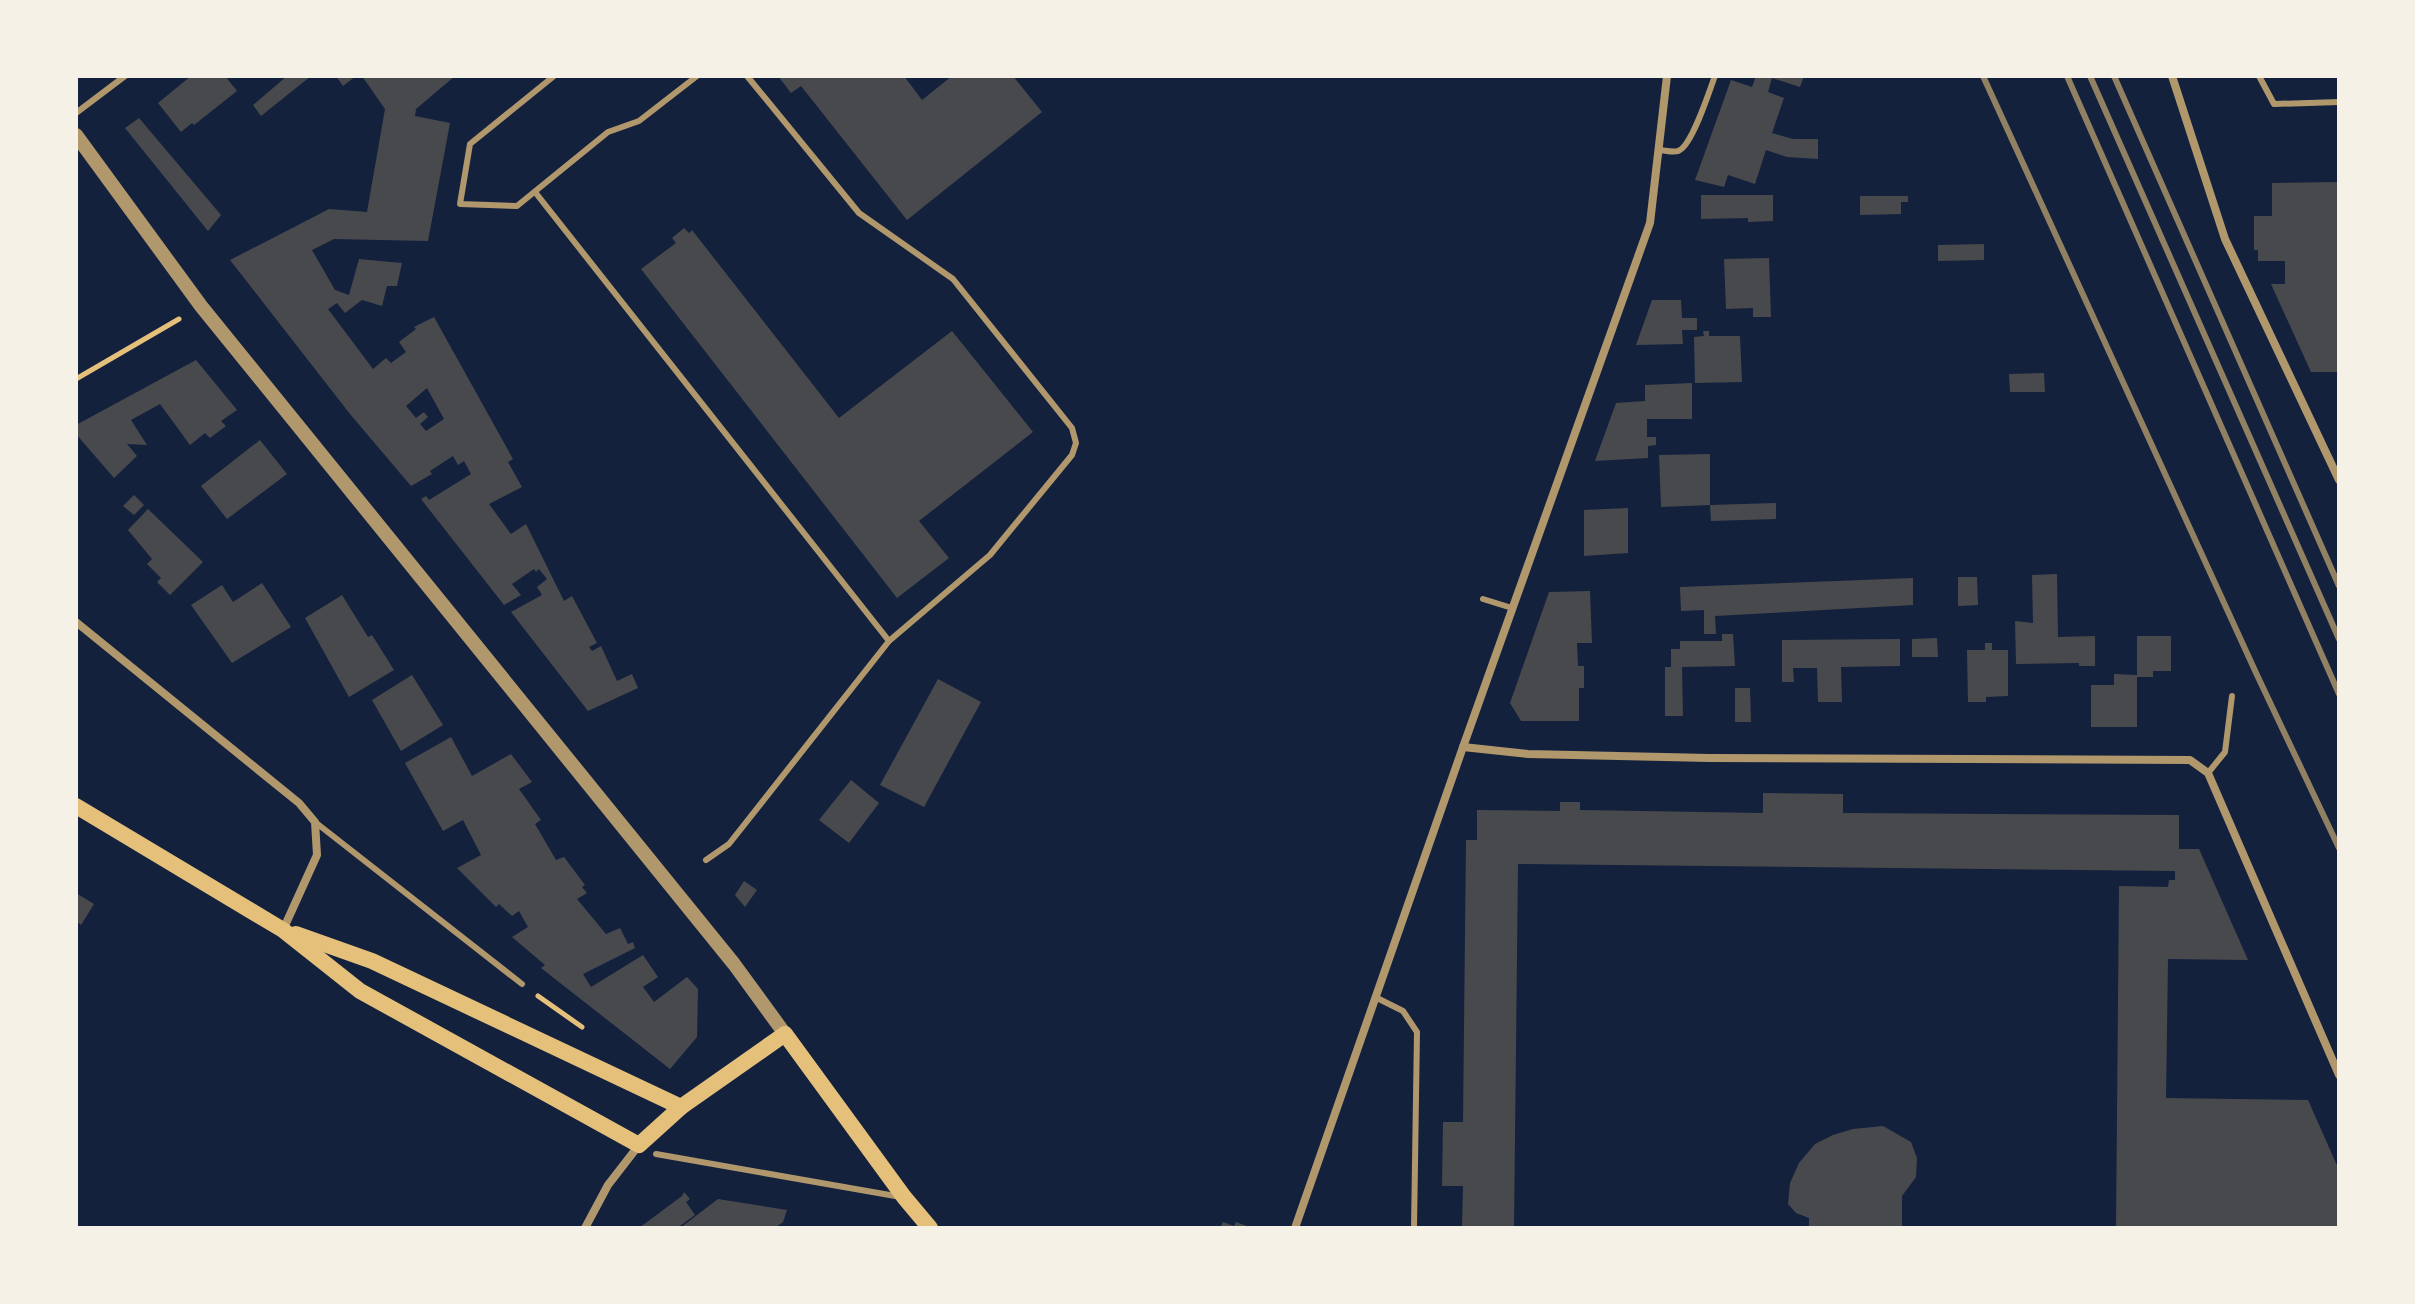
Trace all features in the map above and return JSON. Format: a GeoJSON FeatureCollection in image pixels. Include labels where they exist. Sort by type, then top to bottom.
{"type":"FeatureCollection","features":[{"type":"Feature","properties":{"kind":"main road"},"geometry":{"type":"LineString","coordinates":[[76,806],[283,930],[360,991],[639,1145],[681,1107],[785,1034],[930,1228]]}},
{"type":"Feature","properties":{"kind":"main road"},"geometry":{"type":"LineString","coordinates":[[283,930],[372,961],[607,1075],[681,1107]]}},
{"type":"Feature","properties":{"kind":"street"},"geometry":{"type":"LineString","coordinates":[[1295,1228],[1650,223],[1667,76]]}},
{"type":"Feature","properties":{"kind":"street"},"geometry":{"type":"LineString","coordinates":[[2172,76],[2225,239],[2339,480]]}},
{"type":"Feature","properties":{"kind":"street"},"geometry":{"type":"LineString","coordinates":[[76,135],[201,306],[734,964],[785,1034]]}},
{"type":"Feature","properties":{"kind":"street"},"geometry":{"type":"LineString","coordinates":[[76,622],[299,803],[315,822],[317,855],[283,930]]}},
{"type":"Feature","properties":{"kind":"street"},"geometry":{"type":"LineString","coordinates":[[1463,747],[1528,754],[1709,758],[2190,760],[2208,773],[2339,1075]]}},
{"type":"Feature","properties":{"kind":"street"},"geometry":{"type":"LineString","coordinates":[[585,1228],[608,1185],[639,1145]]}},
{"type":"Feature","properties":{"kind":"lane"},"geometry":{"type":"LineString","coordinates":[[76,113],[125,76]]}},
{"type":"Feature","properties":{"kind":"lane"},"geometry":{"type":"LineString","coordinates":[[554,76],[470,144],[460,204],[517,206],[608,132],[639,121],[697,76]]}},
{"type":"Feature","properties":{"kind":"lane"},"geometry":{"type":"LineString","coordinates":[[706,860],[729,844],[889,641],[990,555],[1072,455],[1076,443],[1072,428],[953,279],[859,213],[747,76]]}},
{"type":"Feature","properties":{"kind":"lane"},"geometry":{"type":"LineString","coordinates":[[1659,150],[1676,152],[1683,149],[1698,121],[1715,76]]}},
{"type":"Feature","properties":{"kind":"lane"},"geometry":{"type":"LineString","coordinates":[[2259,76],[2274,104],[2339,102]]}},
{"type":"Feature","properties":{"kind":"lane"},"geometry":{"type":"LineString","coordinates":[[535,192],[889,641]]}},
{"type":"Feature","properties":{"kind":"lane"},"geometry":{"type":"LineString","coordinates":[[1483,599],[1512,608]]}},
{"type":"Feature","properties":{"kind":"lane"},"geometry":{"type":"LineString","coordinates":[[2208,773],[2225,752],[2232,696]]}},
{"type":"Feature","properties":{"kind":"lane"},"geometry":{"type":"LineString","coordinates":[[315,822],[522,984]]}},
{"type":"Feature","properties":{"kind":"lane"},"geometry":{"type":"LineString","coordinates":[[1377,998],[1403,1011],[1417,1032],[1414,1228]]}},
{"type":"Feature","properties":{"kind":"lane"},"geometry":{"type":"LineString","coordinates":[[656,1154],[904,1197]]}},
{"type":"Feature","properties":{"kind":"path"},"geometry":{"type":"LineString","coordinates":[[76,379],[201,306]]}},
{"type":"Feature","properties":{"kind":"building"},"geometry":{"type":"Polygon","coordinates":[[[191,76],[225,76],[237,91],[181,132],[158,103],[191,76]]]}},
{"type":"Feature","properties":{"kind":"building"},"geometry":{"type":"Polygon","coordinates":[[[287,76],[311,76],[261,116],[253,105],[287,76]]]}},
{"type":"Feature","properties":{"kind":"building"},"geometry":{"type":"Polygon","coordinates":[[[336,76],[356,76],[343,86],[336,76]]]}},
{"type":"Feature","properties":{"kind":"building"},"geometry":{"type":"Polygon","coordinates":[[[362,76],[455,76],[416,109],[415,116],[450,123],[428,241],[334,239],[312,250],[335,290],[349,295],[359,259],[402,263],[397,286],[387,286],[382,306],[362,300],[345,313],[337,303],[328,309],[373,369],[386,358],[391,363],[406,352],[399,342],[416,329],[414,327],[434,317],[513,459],[508,462],[522,487],[489,504],[511,534],[526,524],[564,601],[572,596],[597,643],[589,647],[592,651],[601,646],[617,681],[632,674],[638,688],[588,711],[511,612],[542,595],[537,587],[547,579],[539,569],[536,572],[534,569],[512,584],[521,595],[504,605],[421,499],[426,496],[429,500],[471,474],[464,461],[458,465],[453,456],[430,471],[432,474],[411,486],[350,414],[230,260],[329,209],[367,212],[385,109],[362,76]],[[427,388],[406,406],[416,418],[424,412],[428,417],[420,424],[426,431],[444,419],[427,388]]]}},
{"type":"Feature","properties":{"kind":"building"},"geometry":{"type":"Polygon","coordinates":[[[778,76],[904,76],[922,100],[952,76],[1013,76],[1042,112],[907,220],[801,86],[791,93],[778,76]]]}},
{"type":"Feature","properties":{"kind":"building"},"geometry":{"type":"Polygon","coordinates":[[[1756,76],[1804,76],[1800,87],[1772,78],[1768,92],[1784,98],[1772,133],[1793,139],[1818,139],[1818,159],[1787,157],[1766,150],[1755,184],[1728,175],[1724,187],[1695,180],[1731,80],[1752,87],[1756,76]]]}},
{"type":"Feature","properties":{"kind":"building"},"geometry":{"type":"Polygon","coordinates":[[[139,118],[221,215],[208,231],[125,128],[139,118]]]}},
{"type":"Feature","properties":{"kind":"building"},"geometry":{"type":"Polygon","coordinates":[[[2339,182],[2339,372],[2311,372],[2271,284],[2285,284],[2285,261],[2258,261],[2258,250],[2254,250],[2254,216],[2272,216],[2272,183],[2339,182]]]}},
{"type":"Feature","properties":{"kind":"building"},"geometry":{"type":"Polygon","coordinates":[[[1701,195],[1773,195],[1773,221],[1701,219],[1701,195]]]}},
{"type":"Feature","properties":{"kind":"building"},"geometry":{"type":"Polygon","coordinates":[[[1860,196],[1908,196],[1908,202],[1901,202],[1901,214],[1860,215],[1860,196]]]}},
{"type":"Feature","properties":{"kind":"building"},"geometry":{"type":"Polygon","coordinates":[[[684,228],[689,233],[692,230],[839,418],[952,331],[1033,432],[919,521],[949,558],[897,598],[641,269],[676,243],[672,238],[684,228]]]}},
{"type":"Feature","properties":{"kind":"building"},"geometry":{"type":"Polygon","coordinates":[[[1984,244],[1984,260],[1938,261],[1938,245],[1984,244]]]}},
{"type":"Feature","properties":{"kind":"building"},"geometry":{"type":"Polygon","coordinates":[[[1769,258],[1771,317],[1753,317],[1753,308],[1726,309],[1724,259],[1769,258]]]}},
{"type":"Feature","properties":{"kind":"building"},"geometry":{"type":"Polygon","coordinates":[[[1652,300],[1681,300],[1682,318],[1697,318],[1697,330],[1682,330],[1683,344],[1636,345],[1652,300]]]}},
{"type":"Feature","properties":{"kind":"building"},"geometry":{"type":"Polygon","coordinates":[[[1703,331],[1709,331],[1709,336],[1740,336],[1742,382],[1695,383],[1694,337],[1704,336],[1703,331]]]}},
{"type":"Feature","properties":{"kind":"building"},"geometry":{"type":"Polygon","coordinates":[[[196,360],[237,410],[221,421],[226,426],[210,438],[205,433],[190,445],[160,404],[131,420],[147,445],[127,444],[137,456],[114,478],[76,434],[76,425],[196,360]]]}},
{"type":"Feature","properties":{"kind":"building"},"geometry":{"type":"Polygon","coordinates":[[[2044,373],[2045,392],[2010,392],[2009,374],[2044,373]]]}},
{"type":"Feature","properties":{"kind":"building"},"geometry":{"type":"Polygon","coordinates":[[[1692,383],[1692,419],[1647,419],[1647,437],[1656,437],[1656,445],[1648,446],[1648,458],[1595,461],[1616,403],[1645,401],[1645,385],[1692,383]]]}},
{"type":"Feature","properties":{"kind":"building"},"geometry":{"type":"Polygon","coordinates":[[[260,440],[287,474],[227,519],[201,486],[260,440]]]}},
{"type":"Feature","properties":{"kind":"building"},"geometry":{"type":"Polygon","coordinates":[[[1710,454],[1710,505],[1661,507],[1659,455],[1710,454]]]}},
{"type":"Feature","properties":{"kind":"building"},"geometry":{"type":"Polygon","coordinates":[[[134,495],[144,505],[134,515],[123,506],[134,495]]]}},
{"type":"Feature","properties":{"kind":"building"},"geometry":{"type":"Polygon","coordinates":[[[1776,503],[1776,519],[1711,521],[1710,505],[1776,503]]]}},
{"type":"Feature","properties":{"kind":"building"},"geometry":{"type":"Polygon","coordinates":[[[1628,508],[1628,553],[1584,556],[1584,510],[1628,508]]]}},
{"type":"Feature","properties":{"kind":"building"},"geometry":{"type":"Polygon","coordinates":[[[148,509],[203,562],[170,595],[157,582],[161,578],[147,564],[152,559],[128,530],[148,509]]]}},
{"type":"Feature","properties":{"kind":"building"},"geometry":{"type":"Polygon","coordinates":[[[2057,574],[2058,637],[2095,636],[2095,666],[2079,666],[2079,663],[2016,664],[2015,621],[2033,623],[2032,575],[2057,574]]]}},
{"type":"Feature","properties":{"kind":"building"},"geometry":{"type":"Polygon","coordinates":[[[1958,577],[1977,577],[1978,605],[1958,606],[1958,577]]]}},
{"type":"Feature","properties":{"kind":"building"},"geometry":{"type":"Polygon","coordinates":[[[1913,578],[1913,605],[1715,616],[1716,634],[1704,634],[1704,610],[1681,611],[1680,587],[1913,578]]]}},
{"type":"Feature","properties":{"kind":"building"},"geometry":{"type":"Polygon","coordinates":[[[262,583],[291,627],[232,663],[191,605],[222,585],[233,602],[262,583]]]}},
{"type":"Feature","properties":{"kind":"building"},"geometry":{"type":"Polygon","coordinates":[[[1590,591],[1592,643],[1577,643],[1578,666],[1584,666],[1584,688],[1579,688],[1579,721],[1521,721],[1510,703],[1549,592],[1590,591]]]}},
{"type":"Feature","properties":{"kind":"building"},"geometry":{"type":"Polygon","coordinates":[[[342,595],[368,637],[372,635],[394,670],[349,697],[305,618],[342,595]]]}},
{"type":"Feature","properties":{"kind":"building"},"geometry":{"type":"Polygon","coordinates":[[[1722,634],[1733,634],[1735,666],[1682,667],[1683,716],[1665,716],[1665,667],[1671,667],[1671,649],[1680,649],[1680,641],[1722,641],[1722,634]]]}},
{"type":"Feature","properties":{"kind":"building"},"geometry":{"type":"Polygon","coordinates":[[[2137,636],[2171,636],[2171,671],[2153,671],[2153,677],[2137,677],[2137,636]]]}},
{"type":"Feature","properties":{"kind":"building"},"geometry":{"type":"Polygon","coordinates":[[[1937,638],[1938,657],[1912,657],[1912,639],[1937,638]]]}},
{"type":"Feature","properties":{"kind":"building"},"geometry":{"type":"Polygon","coordinates":[[[1900,639],[1900,666],[1841,667],[1842,702],[1818,702],[1817,668],[1793,668],[1794,682],[1782,682],[1782,640],[1900,639]]]}},
{"type":"Feature","properties":{"kind":"building"},"geometry":{"type":"Polygon","coordinates":[[[1985,643],[1992,643],[1992,650],[2008,650],[2008,696],[1986,697],[1986,702],[1968,702],[1967,650],[1985,650],[1985,643]]]}},
{"type":"Feature","properties":{"kind":"building"},"geometry":{"type":"Polygon","coordinates":[[[2114,674],[2137,675],[2137,727],[2091,727],[2091,685],[2114,685],[2114,674]]]}},
{"type":"Feature","properties":{"kind":"building"},"geometry":{"type":"Polygon","coordinates":[[[412,675],[443,725],[401,751],[372,700],[412,675]]]}},
{"type":"Feature","properties":{"kind":"building"},"geometry":{"type":"Polygon","coordinates":[[[938,679],[981,702],[924,807],[880,785],[938,679]]]}},
{"type":"Feature","properties":{"kind":"building"},"geometry":{"type":"Polygon","coordinates":[[[1735,688],[1750,688],[1751,722],[1735,722],[1735,688]]]}},
{"type":"Feature","properties":{"kind":"building"},"geometry":{"type":"Polygon","coordinates":[[[451,737],[472,776],[511,754],[532,782],[519,789],[541,820],[535,824],[556,860],[564,857],[585,885],[582,887],[587,893],[577,899],[606,934],[620,928],[628,944],[633,942],[635,948],[583,974],[591,987],[643,955],[658,977],[643,987],[654,1002],[687,977],[698,989],[697,1037],[670,1069],[541,968],[545,965],[512,937],[528,927],[519,911],[512,916],[499,904],[496,907],[457,868],[481,855],[463,820],[443,831],[405,763],[451,737]]]}},
{"type":"Feature","properties":{"kind":"building"},"geometry":{"type":"Polygon","coordinates":[[[851,780],[879,803],[849,843],[819,820],[851,780]]]}},
{"type":"Feature","properties":{"kind":"building"},"geometry":{"type":"Polygon","coordinates":[[[1763,793],[1843,794],[1843,813],[2179,815],[2179,849],[2199,849],[2248,960],[2168,959],[2166,1098],[2308,1100],[2339,1170],[2339,1228],[2116,1228],[2119,886],[2168,887],[2169,880],[2175,880],[2175,871],[1518,864],[1514,1228],[1462,1228],[1463,1186],[1442,1186],[1443,1122],[1463,1122],[1466,840],[1477,840],[1477,810],[1560,811],[1560,802],[1580,802],[1580,810],[1763,813],[1763,793]]]}},
{"type":"Feature","properties":{"kind":"building"},"geometry":{"type":"Polygon","coordinates":[[[744,881],[757,890],[745,907],[735,895],[744,881]]]}},
{"type":"Feature","properties":{"kind":"building"},"geometry":{"type":"Polygon","coordinates":[[[76,893],[94,904],[81,925],[76,921],[76,893]]]}},
{"type":"Feature","properties":{"kind":"building"},"geometry":{"type":"Polygon","coordinates":[[[1883,1126],[1911,1142],[1917,1158],[1916,1177],[1902,1196],[1902,1228],[1809,1228],[1809,1218],[1796,1213],[1788,1204],[1790,1183],[1799,1163],[1815,1144],[1833,1135],[1883,1126]]]}},
{"type":"Feature","properties":{"kind":"building"},"geometry":{"type":"Polygon","coordinates":[[[684,1192],[690,1199],[686,1202],[695,1215],[677,1228],[639,1228],[682,1196],[684,1192]]]}},
{"type":"Feature","properties":{"kind":"building"},"geometry":{"type":"Polygon","coordinates":[[[718,1199],[787,1210],[783,1222],[775,1228],[680,1228],[718,1199]]]}},
{"type":"Feature","properties":{"kind":"building"},"geometry":{"type":"Polygon","coordinates":[[[1223,1222],[1234,1226],[1236,1222],[1252,1228],[1220,1228],[1223,1222]]]}},
{"type":"Feature","properties":{"kind":"railway"},"geometry":{"type":"LineString","coordinates":[[1983,76],[2339,848]]}},
{"type":"Feature","properties":{"kind":"railway"},"geometry":{"type":"LineString","coordinates":[[2067,76],[2339,694]]}},
{"type":"Feature","properties":{"kind":"railway"},"geometry":{"type":"LineString","coordinates":[[2090,76],[2339,639]]}},
{"type":"Feature","properties":{"kind":"railway"},"geometry":{"type":"LineString","coordinates":[[2114,76],[2339,586]]}}]}
